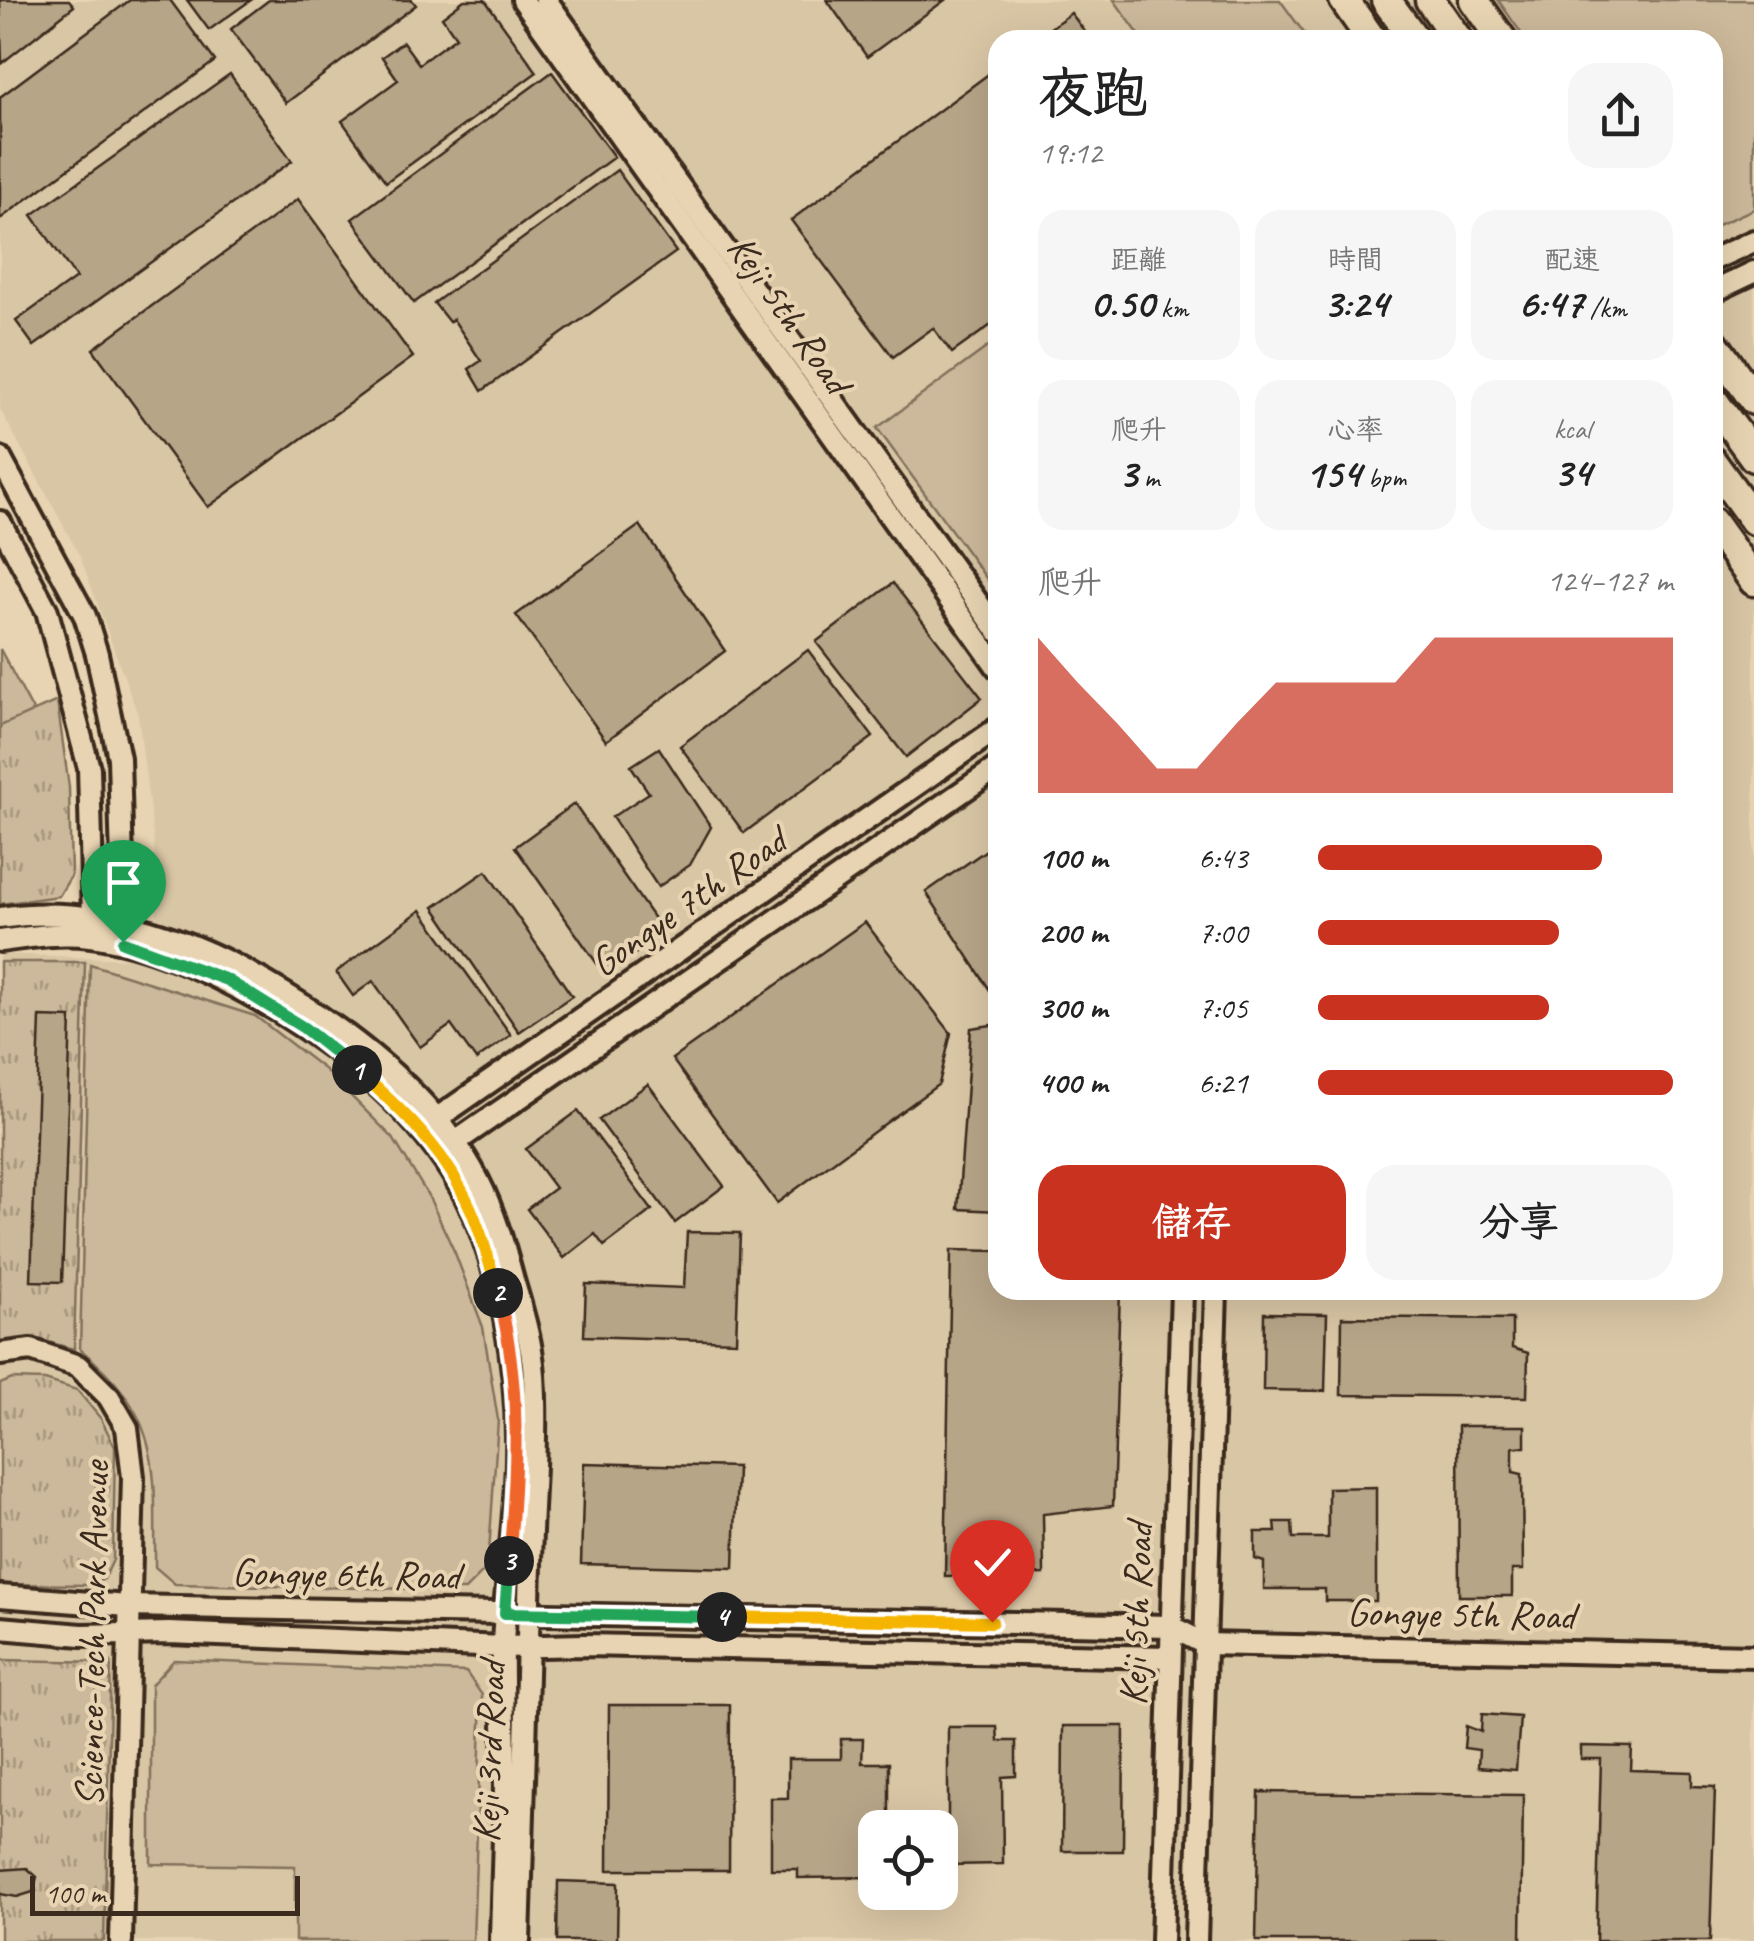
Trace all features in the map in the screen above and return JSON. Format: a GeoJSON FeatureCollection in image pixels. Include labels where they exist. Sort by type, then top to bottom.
{"type":"FeatureCollection","features":[{"type":"Feature","properties":{"kind":"street","name":"Keji 5th Road"},"geometry":{"type":"LineString","coordinates":[[522,0],[988,654]]}},
{"type":"Feature","properties":{"kind":"street","name":"Keji 5th Road"},"geometry":{"type":"LineString","coordinates":[[546,0],[988,618]]}},
{"type":"Feature","properties":{"kind":"street"},"geometry":{"type":"LineString","coordinates":[[1344,0],[1365,30]]}},
{"type":"Feature","properties":{"kind":"street"},"geometry":{"type":"LineString","coordinates":[[1386,0],[1407,30]]}},
{"type":"Feature","properties":{"kind":"street"},"geometry":{"type":"LineString","coordinates":[[1430,0],[1451,30]]}},
{"type":"Feature","properties":{"kind":"street"},"geometry":{"type":"LineString","coordinates":[[1474,0],[1495,30]]}},
{"type":"Feature","properties":{"kind":"street"},"geometry":{"type":"LineString","coordinates":[[1723,255],[1754,241]]}},
{"type":"Feature","properties":{"kind":"street"},"geometry":{"type":"LineString","coordinates":[[1723,287],[1754,272]]}},
{"type":"Feature","properties":{"kind":"street"},"geometry":{"type":"LineString","coordinates":[[1723,356],[1754,400]]}},
{"type":"Feature","properties":{"kind":"street"},"geometry":{"type":"LineString","coordinates":[[1723,414],[1754,458]]}},
{"type":"Feature","properties":{"kind":"street"},"geometry":{"type":"LineString","coordinates":[[0,458],[85,616],[97,654],[119,758],[124,933],[36,912],[0,918]]}},
{"type":"Feature","properties":{"kind":"street"},"geometry":{"type":"LineString","coordinates":[[1723,477],[1754,520]]}},
{"type":"Feature","properties":{"kind":"street"},"geometry":{"type":"LineString","coordinates":[[0,522],[48,611],[89,768],[90,927]]}},
{"type":"Feature","properties":{"kind":"street"},"geometry":{"type":"LineString","coordinates":[[1723,537],[1754,581]]}},
{"type":"Feature","properties":{"kind":"street","name":"Gongye 7th Road"},"geometry":{"type":"LineString","coordinates":[[417,1129],[439,1120],[988,735]]}},
{"type":"Feature","properties":{"kind":"street","name":"Gongye 7th Road"},"geometry":{"type":"LineString","coordinates":[[447,1148],[988,774]]}},
{"type":"Feature","properties":{"kind":"street"},"geometry":{"type":"LineString","coordinates":[[0,941],[90,927]]}},
{"type":"Feature","properties":{"kind":"street","name":"Keji 3rd Road"},"geometry":{"type":"LineString","coordinates":[[124,933],[235,963],[314,1012],[370,1056],[439,1120],[484,1243],[515,1374],[517,1459],[503,1647],[505,1775],[500,1941]]}},
{"type":"Feature","properties":{"kind":"street","name":"Keji 3rd Road"},"geometry":{"type":"LineString","coordinates":[[124,933],[227,980],[288,1018],[357,1070],[417,1129],[447,1148],[478,1180],[502,1236],[534,1372],[536,1458],[519,1941]]}},
{"type":"Feature","properties":{"kind":"street","name":"Keji 5th Road"},"geometry":{"type":"LineString","coordinates":[[1162,1941],[1182,1300]]}},
{"type":"Feature","properties":{"kind":"street","name":"Keji 5th Road"},"geometry":{"type":"LineString","coordinates":[[1196,1941],[1216,1300]]}},
{"type":"Feature","properties":{"kind":"street","name":"Science-Tech Park Avenue"},"geometry":{"type":"LineString","coordinates":[[0,1354],[30,1350],[78,1366],[109,1397],[127,1428],[133,1477],[120,1941]]}},
{"type":"Feature","properties":{"kind":"street","name":"Gongye 6th Road"},"geometry":{"type":"LineString","coordinates":[[0,1596],[128,1606],[1170,1626]]}},
{"type":"Feature","properties":{"kind":"street","name":"Gongye 5th Road"},"geometry":{"type":"LineString","coordinates":[[1170,1626],[1205,1644],[1754,1656]]}},
{"type":"Feature","properties":{"kind":"street","name":"Gongye 6th Road"},"geometry":{"type":"LineString","coordinates":[[0,1628],[82,1635],[127,1632],[503,1647],[584,1645],[1169,1656]]}},
{"type":"Feature","properties":{"kind":"shaded area"},"geometry":{"type":"Polygon","coordinates":[[[0,0],[1754,0],[1754,1941],[0,1941],[0,954],[133,959],[157,927],[154,843],[138,715],[80,556],[0,409],[0,0]]]}},
{"type":"Feature","properties":{"kind":"green space"},"geometry":{"type":"Polygon","coordinates":[[[1114,0],[1280,0],[1302,30],[1136,30],[1114,0]]]}},
{"type":"Feature","properties":{"kind":"green space"},"geometry":{"type":"Polygon","coordinates":[[[1498,0],[1754,0],[1754,209],[1723,223],[1723,30],[1519,30],[1498,0]]]}},
{"type":"Feature","properties":{"kind":"green space"},"geometry":{"type":"Polygon","coordinates":[[[988,347],[988,581],[877,428],[988,347]]]}},
{"type":"Feature","properties":{"kind":"green space"},"geometry":{"type":"Polygon","coordinates":[[[0,649],[33,711],[0,735],[0,649]]]}},
{"type":"Feature","properties":{"kind":"green space"},"geometry":{"type":"Polygon","coordinates":[[[57,701],[69,787],[71,876],[59,896],[0,904],[0,726],[57,701]]]}},
{"type":"Feature","properties":{"kind":"green space"},"geometry":{"type":"Polygon","coordinates":[[[0,962],[85,962],[74,1349],[33,1338],[0,1343],[0,962]]]}},
{"type":"Feature","properties":{"kind":"green space"},"geometry":{"type":"Polygon","coordinates":[[[90,964],[255,1016],[325,1070],[393,1138],[429,1197],[483,1327],[498,1420],[488,1567],[465,1590],[175,1584],[155,1567],[155,1501],[149,1446],[127,1398],[80,1349],[90,964]]]}},
{"type":"Feature","properties":{"kind":"green space"},"geometry":{"type":"Polygon","coordinates":[[[12,1379],[45,1380],[77,1390],[101,1419],[115,1447],[113,1560],[104,1579],[91,1585],[0,1584],[0,1384],[12,1379]]]}},
{"type":"Feature","properties":{"kind":"green space"},"geometry":{"type":"Polygon","coordinates":[[[0,1660],[111,1662],[104,1941],[0,1941],[0,1660]]]}},
{"type":"Feature","properties":{"kind":"green space"},"geometry":{"type":"Polygon","coordinates":[[[174,1660],[466,1672],[482,1695],[473,1941],[295,1941],[295,1866],[151,1864],[151,1685],[174,1660]]]}},
{"type":"Feature","properties":{"kind":"building"},"geometry":{"type":"Polygon","coordinates":[[[0,0],[69,0],[74,6],[2,63],[0,0]]]}},
{"type":"Feature","properties":{"kind":"building"},"geometry":{"type":"Polygon","coordinates":[[[130,0],[170,0],[215,61],[0,219],[0,97],[130,0]]]}},
{"type":"Feature","properties":{"kind":"building"},"geometry":{"type":"Polygon","coordinates":[[[187,0],[251,0],[209,30],[187,0]]]}},
{"type":"Feature","properties":{"kind":"building"},"geometry":{"type":"Polygon","coordinates":[[[269,0],[412,0],[416,5],[286,103],[231,29],[269,0]]]}},
{"type":"Feature","properties":{"kind":"building"},"geometry":{"type":"Polygon","coordinates":[[[464,0],[485,0],[537,72],[386,182],[342,121],[398,80],[382,57],[403,42],[419,64],[456,37],[442,17],[464,0]]]}},
{"type":"Feature","properties":{"kind":"building"},"geometry":{"type":"Polygon","coordinates":[[[827,0],[945,0],[867,57],[827,0]]]}},
{"type":"Feature","properties":{"kind":"building"},"geometry":{"type":"Polygon","coordinates":[[[1071,13],[1084,30],[1048,30],[1071,13]]]}},
{"type":"Feature","properties":{"kind":"building"},"geometry":{"type":"Polygon","coordinates":[[[552,72],[614,157],[414,303],[352,219],[552,72]]]}},
{"type":"Feature","properties":{"kind":"building"},"geometry":{"type":"Polygon","coordinates":[[[230,74],[292,161],[34,346],[16,321],[76,278],[32,215],[230,74]]]}},
{"type":"Feature","properties":{"kind":"building"},"geometry":{"type":"Polygon","coordinates":[[[988,74],[988,327],[952,353],[933,328],[893,357],[791,220],[988,74]]]}},
{"type":"Feature","properties":{"kind":"building"},"geometry":{"type":"Polygon","coordinates":[[[617,170],[676,252],[482,391],[469,369],[481,361],[453,319],[449,322],[434,303],[617,170]]]}},
{"type":"Feature","properties":{"kind":"building"},"geometry":{"type":"Polygon","coordinates":[[[298,199],[413,357],[208,507],[93,349],[298,199]]]}},
{"type":"Feature","properties":{"kind":"building"},"geometry":{"type":"Polygon","coordinates":[[[640,525],[725,651],[606,741],[516,615],[640,525]]]}},
{"type":"Feature","properties":{"kind":"building"},"geometry":{"type":"Polygon","coordinates":[[[893,583],[982,698],[906,757],[816,642],[893,583]]]}},
{"type":"Feature","properties":{"kind":"building"},"geometry":{"type":"Polygon","coordinates":[[[808,650],[873,737],[744,833],[680,746],[808,650]]]}},
{"type":"Feature","properties":{"kind":"building"},"geometry":{"type":"Polygon","coordinates":[[[659,748],[711,827],[690,865],[658,887],[612,817],[649,793],[631,766],[659,748]]]}},
{"type":"Feature","properties":{"kind":"building"},"geometry":{"type":"Polygon","coordinates":[[[574,804],[664,933],[605,975],[515,847],[574,804]]]}},
{"type":"Feature","properties":{"kind":"building"},"geometry":{"type":"Polygon","coordinates":[[[988,849],[988,987],[926,892],[988,849]]]}},
{"type":"Feature","properties":{"kind":"building"},"geometry":{"type":"Polygon","coordinates":[[[486,871],[572,996],[519,1032],[434,907],[486,871]]]}},
{"type":"Feature","properties":{"kind":"building"},"geometry":{"type":"Polygon","coordinates":[[[421,910],[511,1035],[476,1060],[451,1025],[420,1047],[373,981],[353,996],[336,972],[421,910]]]}},
{"type":"Feature","properties":{"kind":"building"},"geometry":{"type":"Polygon","coordinates":[[[865,922],[951,1033],[939,1084],[777,1203],[672,1059],[865,922]]]}},
{"type":"Feature","properties":{"kind":"building"},"geometry":{"type":"Polygon","coordinates":[[[40,1017],[71,1018],[62,1282],[31,1281],[40,1017]]]}},
{"type":"Feature","properties":{"kind":"building"},"geometry":{"type":"Polygon","coordinates":[[[988,1025],[988,1210],[958,1209],[971,1028],[988,1025]]]}},
{"type":"Feature","properties":{"kind":"building"},"geometry":{"type":"Polygon","coordinates":[[[648,1084],[724,1186],[675,1223],[599,1120],[648,1084]]]}},
{"type":"Feature","properties":{"kind":"building"},"geometry":{"type":"Polygon","coordinates":[[[578,1111],[652,1210],[604,1246],[595,1234],[564,1258],[527,1209],[555,1188],[526,1149],[578,1111]]]}},
{"type":"Feature","properties":{"kind":"building"},"geometry":{"type":"Polygon","coordinates":[[[687,1232],[740,1233],[736,1341],[584,1336],[586,1284],[684,1288],[687,1232]]]}},
{"type":"Feature","properties":{"kind":"building"},"geometry":{"type":"Polygon","coordinates":[[[951,1250],[988,1251],[988,1300],[1120,1300],[1113,1506],[1043,1514],[1044,1574],[945,1576],[951,1250]]]}},
{"type":"Feature","properties":{"kind":"building"},"geometry":{"type":"Polygon","coordinates":[[[1264,1313],[1327,1314],[1325,1391],[1263,1390],[1264,1313]]]}},
{"type":"Feature","properties":{"kind":"building"},"geometry":{"type":"Polygon","coordinates":[[[1342,1317],[1512,1319],[1512,1348],[1528,1353],[1527,1397],[1341,1395],[1342,1317]]]}},
{"type":"Feature","properties":{"kind":"building"},"geometry":{"type":"Polygon","coordinates":[[[1458,1426],[1525,1426],[1525,1447],[1513,1447],[1513,1472],[1522,1474],[1523,1570],[1512,1570],[1512,1596],[1459,1596],[1458,1426]]]}},
{"type":"Feature","properties":{"kind":"building"},"geometry":{"type":"Polygon","coordinates":[[[584,1463],[737,1467],[734,1568],[581,1564],[584,1463]]]}},
{"type":"Feature","properties":{"kind":"building"},"geometry":{"type":"Polygon","coordinates":[[[1376,1487],[1376,1601],[1325,1601],[1325,1589],[1264,1589],[1264,1562],[1255,1559],[1255,1532],[1276,1532],[1275,1522],[1292,1522],[1293,1538],[1328,1538],[1328,1488],[1376,1487]]]}},
{"type":"Feature","properties":{"kind":"building"},"geometry":{"type":"Polygon","coordinates":[[[609,1705],[730,1705],[729,1870],[608,1870],[609,1705]]]}},
{"type":"Feature","properties":{"kind":"building"},"geometry":{"type":"Polygon","coordinates":[[[1482,1714],[1520,1717],[1516,1770],[1478,1767],[1479,1750],[1464,1748],[1466,1726],[1481,1732],[1482,1714]]]}},
{"type":"Feature","properties":{"kind":"building"},"geometry":{"type":"Polygon","coordinates":[[[1063,1726],[1124,1726],[1123,1851],[1062,1851],[1063,1726]]]}},
{"type":"Feature","properties":{"kind":"building"},"geometry":{"type":"Polygon","coordinates":[[[948,1727],[997,1727],[998,1741],[1016,1741],[1016,1776],[1002,1777],[1003,1864],[958,1865],[958,1810],[948,1810],[948,1727]]]}},
{"type":"Feature","properties":{"kind":"building"},"geometry":{"type":"Polygon","coordinates":[[[841,1739],[863,1739],[862,1763],[889,1763],[889,1810],[858,1810],[858,1877],[798,1878],[798,1869],[771,1869],[771,1798],[788,1798],[788,1759],[841,1759],[841,1739]]]}},
{"type":"Feature","properties":{"kind":"building"},"geometry":{"type":"Polygon","coordinates":[[[1581,1746],[1632,1747],[1631,1770],[1692,1772],[1692,1786],[1715,1787],[1710,1941],[1596,1941],[1601,1759],[1581,1759],[1581,1746]]]}},
{"type":"Feature","properties":{"kind":"building"},"geometry":{"type":"Polygon","coordinates":[[[1259,1792],[1523,1795],[1521,1941],[1256,1941],[1259,1792]]]}},
{"type":"Feature","properties":{"kind":"building"},"geometry":{"type":"Polygon","coordinates":[[[27,1868],[37,1877],[33,1892],[17,1897],[0,1894],[0,1870],[27,1868]]]}},
{"type":"Feature","properties":{"kind":"building"},"geometry":{"type":"Polygon","coordinates":[[[558,1881],[618,1883],[617,1941],[557,1941],[558,1881]]]}},
{"type":"Feature","properties":{"kind":"route"},"geometry":{"type":"LineString","coordinates":[[123,942],[227,980],[304,1028],[390,1100],[438,1154],[462,1189],[484,1243],[515,1374],[517,1459],[505,1613],[992,1622]]}}]}
